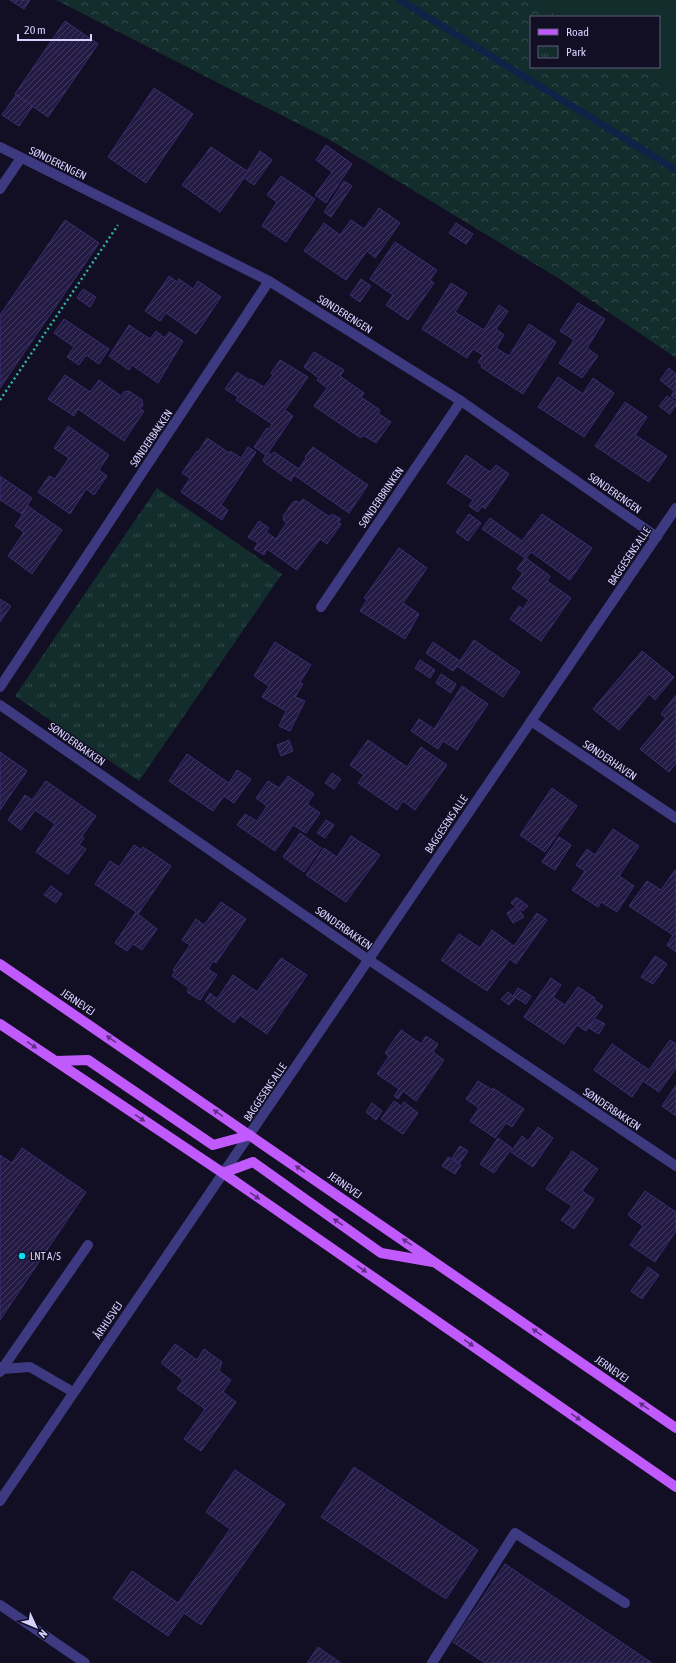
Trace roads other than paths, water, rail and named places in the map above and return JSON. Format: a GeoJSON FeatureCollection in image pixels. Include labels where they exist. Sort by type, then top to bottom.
{"type":"FeatureCollection","features":[{"type":"Feature","properties":{"kind":"main road","name":"JERNEVEJ"},"geometry":{"type":"LineString","coordinates":[[0,964],[676,1428]]}},
{"type":"Feature","properties":{"kind":"main road"},"geometry":{"type":"LineString","coordinates":[[0,1024],[223,1173],[676,1487]]}},
{"type":"Feature","properties":{"kind":"main road"},"geometry":{"type":"LineString","coordinates":[[55,1061],[88,1060],[213,1145],[250,1135]]}},
{"type":"Feature","properties":{"kind":"main road"},"geometry":{"type":"LineString","coordinates":[[223,1173],[253,1162],[381,1253],[436,1262]]}},
{"type":"Feature","properties":{"kind":"street","name":"SØNDERENGEN"},"geometry":{"type":"LineString","coordinates":[[0,147],[269,281],[461,401],[657,537]]}},
{"type":"Feature","properties":{"kind":"street"},"geometry":{"type":"LineString","coordinates":[[0,189],[21,158]]}},
{"type":"Feature","properties":{"kind":"street","name":"SØNDERBAKKEN"},"geometry":{"type":"LineString","coordinates":[[0,687],[269,281]]}},
{"type":"Feature","properties":{"kind":"street","name":"SØNDERBRINKEN"},"geometry":{"type":"LineString","coordinates":[[321,607],[461,401]]}},
{"type":"Feature","properties":{"kind":"street","name":"BAGGESENS ALLE"},"geometry":{"type":"LineString","coordinates":[[237,1154],[676,508]]}},
{"type":"Feature","properties":{"kind":"street","name":"SØNDERBAKKEN"},"geometry":{"type":"LineString","coordinates":[[0,706],[369,960],[676,1166]]}},
{"type":"Feature","properties":{"kind":"street","name":"SØNDERHAVEN"},"geometry":{"type":"LineString","coordinates":[[531,722],[676,818]]}},
{"type":"Feature","properties":{"kind":"street","name":"ÅRHUSVEJ"},"geometry":{"type":"LineString","coordinates":[[0,1501],[237,1154]]}},
{"type":"Feature","properties":{"kind":"street"},"geometry":{"type":"LineString","coordinates":[[1,1369],[88,1245]]}},
{"type":"Feature","properties":{"kind":"street"},"geometry":{"type":"LineString","coordinates":[[1,1369],[30,1367],[73,1392]]}},
{"type":"Feature","properties":{"kind":"street"},"geometry":{"type":"LineString","coordinates":[[432,1663],[515,1533],[625,1603]]}},
{"type":"Feature","properties":{"kind":"street"},"geometry":{"type":"LineString","coordinates":[[0,1605],[85,1663]]}},
{"type":"Feature","properties":{"kind":"waterway"},"geometry":{"type":"LineString","coordinates":[[400,0],[676,170]]}},
{"type":"Feature","properties":{"kind":"place","name":"LNT A/S"},"geometry":{"type":"Point","coordinates":[22,1256]}}]}
